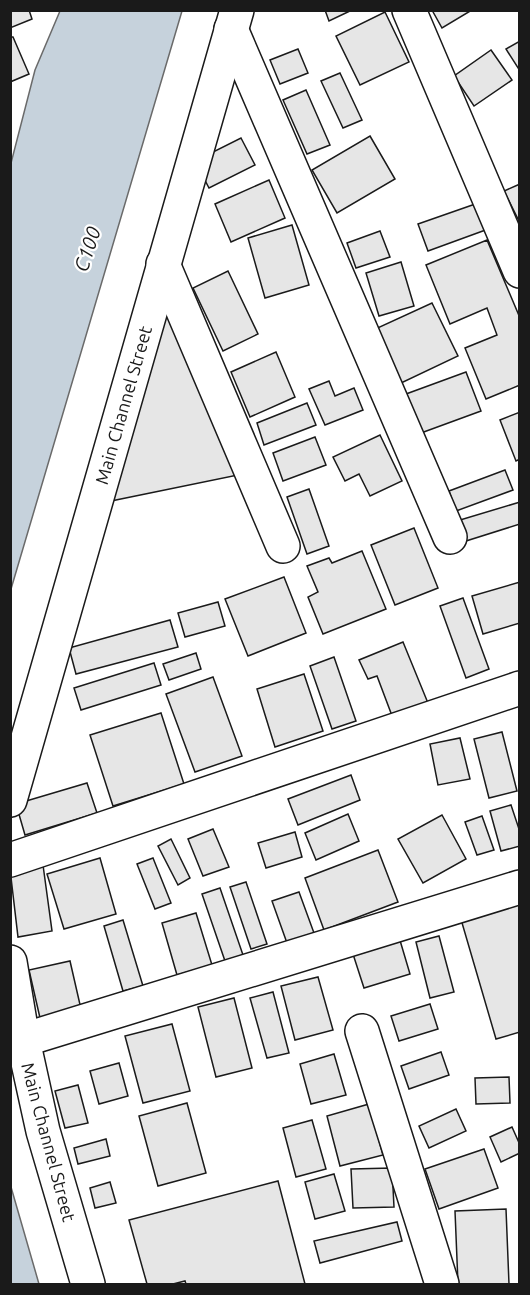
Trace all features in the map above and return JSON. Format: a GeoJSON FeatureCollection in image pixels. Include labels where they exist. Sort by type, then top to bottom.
{"type":"FeatureCollection","features":[{"type":"Feature","properties":{"kind":"street"},"geometry":{"type":"LineString","coordinates":[[410,10],[519,271]]}},
{"type":"Feature","properties":{"kind":"street"},"geometry":{"type":"LineString","coordinates":[[234,20],[450,537]]}},
{"type":"Feature","properties":{"kind":"street","name":"Main Channel Street"},"geometry":{"type":"LineString","coordinates":[[10,800],[234,20]]}},
{"type":"Feature","properties":{"kind":"street"},"geometry":{"type":"LineString","coordinates":[[163,264],[283,546]]}},
{"type":"Feature","properties":{"kind":"street"},"geometry":{"type":"LineString","coordinates":[[10,860],[519,688]]}},
{"type":"Feature","properties":{"kind":"street"},"geometry":{"type":"LineString","coordinates":[[23,1040],[519,887]]}},
{"type":"Feature","properties":{"kind":"street","name":"Main Channel Street"},"geometry":{"type":"LineString","coordinates":[[10,962],[23,1040],[43,1131],[88,1284]]}},
{"type":"Feature","properties":{"kind":"street"},"geometry":{"type":"LineString","coordinates":[[362,1031],[442,1284]]}},
{"type":"Feature","properties":{"kind":"water","name":"C100"},"geometry":{"type":"Polygon","coordinates":[[[60,11],[182,11],[11,589],[11,163],[35,70],[60,11]]]}},
{"type":"Feature","properties":{"kind":"water"},"geometry":{"type":"Polygon","coordinates":[[[11,1187],[39,1284],[11,1284],[11,1187]]]}},
{"type":"Feature","properties":{"kind":"building"},"geometry":{"type":"Polygon","coordinates":[[[10,10],[29,10],[32,19],[10,28],[10,10]]]}},
{"type":"Feature","properties":{"kind":"building"},"geometry":{"type":"Polygon","coordinates":[[[325,10],[352,10],[329,21],[325,10]]]}},
{"type":"Feature","properties":{"kind":"building"},"geometry":{"type":"Polygon","coordinates":[[[432,10],[472,10],[442,28],[432,10]]]}},
{"type":"Feature","properties":{"kind":"building"},"geometry":{"type":"Polygon","coordinates":[[[385,12],[409,62],[360,85],[336,36],[385,12]]]}},
{"type":"Feature","properties":{"kind":"building"},"geometry":{"type":"Polygon","coordinates":[[[10,37],[13,37],[29,74],[10,82],[10,37]]]}},
{"type":"Feature","properties":{"kind":"building"},"geometry":{"type":"Polygon","coordinates":[[[520,41],[520,71],[506,49],[520,41]]]}},
{"type":"Feature","properties":{"kind":"building"},"geometry":{"type":"Polygon","coordinates":[[[298,49],[308,73],[280,84],[270,60],[298,49]]]}},
{"type":"Feature","properties":{"kind":"building"},"geometry":{"type":"Polygon","coordinates":[[[491,50],[512,80],[474,106],[454,76],[491,50]]]}},
{"type":"Feature","properties":{"kind":"building"},"geometry":{"type":"Polygon","coordinates":[[[340,73],[362,120],[343,128],[321,81],[340,73]]]}},
{"type":"Feature","properties":{"kind":"building"},"geometry":{"type":"Polygon","coordinates":[[[306,90],[330,145],[307,154],[283,100],[306,90]]]}},
{"type":"Feature","properties":{"kind":"building"},"geometry":{"type":"Polygon","coordinates":[[[370,136],[395,179],[337,213],[312,170],[370,136]]]}},
{"type":"Feature","properties":{"kind":"building"},"geometry":{"type":"Polygon","coordinates":[[[241,138],[255,165],[209,188],[195,161],[241,138]]]}},
{"type":"Feature","properties":{"kind":"building"},"geometry":{"type":"Polygon","coordinates":[[[269,180],[285,218],[231,242],[215,204],[269,180]]]}},
{"type":"Feature","properties":{"kind":"building"},"geometry":{"type":"Polygon","coordinates":[[[520,184],[520,223],[504,191],[520,184]]]}},
{"type":"Feature","properties":{"kind":"building"},"geometry":{"type":"Polygon","coordinates":[[[481,202],[491,228],[428,251],[418,224],[481,202]]]}},
{"type":"Feature","properties":{"kind":"building"},"geometry":{"type":"Polygon","coordinates":[[[292,225],[309,285],[265,298],[248,238],[292,225]]]}},
{"type":"Feature","properties":{"kind":"building"},"geometry":{"type":"Polygon","coordinates":[[[380,231],[390,257],[356,268],[347,243],[380,231]]]}},
{"type":"Feature","properties":{"kind":"building"},"geometry":{"type":"Polygon","coordinates":[[[487,240],[520,318],[520,385],[486,399],[465,348],[497,335],[487,308],[450,324],[426,265],[487,240]]]}},
{"type":"Feature","properties":{"kind":"building"},"geometry":{"type":"Polygon","coordinates":[[[401,262],[414,306],[379,316],[366,273],[401,262]]]}},
{"type":"Feature","properties":{"kind":"building"},"geometry":{"type":"Polygon","coordinates":[[[228,271],[258,334],[223,351],[193,288],[228,271]]]}},
{"type":"Feature","properties":{"kind":"building"},"geometry":{"type":"Polygon","coordinates":[[[432,303],[458,356],[399,384],[373,330],[432,303]]]}},
{"type":"Feature","properties":{"kind":"building"},"geometry":{"type":"Polygon","coordinates":[[[174,308],[238,475],[111,501],[142,349],[174,308]]]}},
{"type":"Feature","properties":{"kind":"building"},"geometry":{"type":"Polygon","coordinates":[[[276,352],[295,397],[250,417],[231,372],[276,352]]]}},
{"type":"Feature","properties":{"kind":"building"},"geometry":{"type":"Polygon","coordinates":[[[466,372],[481,411],[421,433],[406,394],[466,372]]]}},
{"type":"Feature","properties":{"kind":"building"},"geometry":{"type":"Polygon","coordinates":[[[329,381],[335,396],[354,388],[363,410],[325,425],[309,389],[329,381]]]}},
{"type":"Feature","properties":{"kind":"building"},"geometry":{"type":"Polygon","coordinates":[[[307,403],[316,425],[264,445],[257,423],[307,403]]]}},
{"type":"Feature","properties":{"kind":"building"},"geometry":{"type":"Polygon","coordinates":[[[520,412],[520,459],[516,461],[500,420],[520,412]]]}},
{"type":"Feature","properties":{"kind":"building"},"geometry":{"type":"Polygon","coordinates":[[[380,435],[402,481],[370,496],[359,474],[345,481],[333,457],[380,435]]]}},
{"type":"Feature","properties":{"kind":"building"},"geometry":{"type":"Polygon","coordinates":[[[315,437],[326,465],[283,481],[273,453],[315,437]]]}},
{"type":"Feature","properties":{"kind":"building"},"geometry":{"type":"Polygon","coordinates":[[[505,470],[513,490],[456,511],[449,491],[505,470]]]}},
{"type":"Feature","properties":{"kind":"building"},"geometry":{"type":"Polygon","coordinates":[[[309,489],[329,546],[307,554],[287,497],[309,489]]]}},
{"type":"Feature","properties":{"kind":"building"},"geometry":{"type":"Polygon","coordinates":[[[520,502],[520,524],[466,541],[460,520],[520,502]]]}},
{"type":"Feature","properties":{"kind":"building"},"geometry":{"type":"Polygon","coordinates":[[[414,528],[438,588],[395,605],[371,545],[414,528]]]}},
{"type":"Feature","properties":{"kind":"building"},"geometry":{"type":"Polygon","coordinates":[[[362,551],[386,609],[323,634],[308,597],[318,592],[307,566],[329,558],[332,563],[362,551]]]}},
{"type":"Feature","properties":{"kind":"building"},"geometry":{"type":"Polygon","coordinates":[[[284,577],[306,633],[248,656],[225,599],[284,577]]]}},
{"type":"Feature","properties":{"kind":"building"},"geometry":{"type":"Polygon","coordinates":[[[520,582],[520,623],[483,634],[472,596],[520,582]]]}},
{"type":"Feature","properties":{"kind":"building"},"geometry":{"type":"Polygon","coordinates":[[[463,598],[489,669],[466,678],[440,606],[463,598]]]}},
{"type":"Feature","properties":{"kind":"building"},"geometry":{"type":"Polygon","coordinates":[[[218,602],[225,626],[185,637],[178,613],[218,602]]]}},
{"type":"Feature","properties":{"kind":"building"},"geometry":{"type":"Polygon","coordinates":[[[170,620],[178,647],[76,674],[69,648],[170,620]]]}},
{"type":"Feature","properties":{"kind":"building"},"geometry":{"type":"Polygon","coordinates":[[[403,642],[430,708],[394,721],[377,676],[368,679],[359,660],[403,642]]]}},
{"type":"Feature","properties":{"kind":"building"},"geometry":{"type":"Polygon","coordinates":[[[196,653],[201,669],[169,680],[163,664],[196,653]]]}},
{"type":"Feature","properties":{"kind":"building"},"geometry":{"type":"Polygon","coordinates":[[[334,657],[356,721],[332,729],[310,666],[334,657]]]}},
{"type":"Feature","properties":{"kind":"building"},"geometry":{"type":"Polygon","coordinates":[[[154,663],[161,685],[81,710],[74,688],[154,663]]]}},
{"type":"Feature","properties":{"kind":"building"},"geometry":{"type":"Polygon","coordinates":[[[304,674],[323,731],[275,747],[257,689],[304,674]]]}},
{"type":"Feature","properties":{"kind":"building"},"geometry":{"type":"Polygon","coordinates":[[[213,677],[242,756],[195,772],[166,694],[213,677]]]}},
{"type":"Feature","properties":{"kind":"building"},"geometry":{"type":"Polygon","coordinates":[[[161,713],[184,784],[113,806],[90,735],[161,713]]]}},
{"type":"Feature","properties":{"kind":"building"},"geometry":{"type":"Polygon","coordinates":[[[502,732],[517,791],[489,798],[474,739],[502,732]]]}},
{"type":"Feature","properties":{"kind":"building"},"geometry":{"type":"Polygon","coordinates":[[[460,738],[470,779],[438,785],[430,744],[460,738]]]}},
{"type":"Feature","properties":{"kind":"building"},"geometry":{"type":"Polygon","coordinates":[[[351,775],[360,800],[298,825],[288,799],[351,775]]]}},
{"type":"Feature","properties":{"kind":"building"},"geometry":{"type":"Polygon","coordinates":[[[87,783],[97,813],[25,835],[16,804],[87,783]]]}},
{"type":"Feature","properties":{"kind":"building"},"geometry":{"type":"Polygon","coordinates":[[[511,805],[520,832],[520,846],[501,851],[490,811],[511,805]]]}},
{"type":"Feature","properties":{"kind":"building"},"geometry":{"type":"Polygon","coordinates":[[[348,814],[359,841],[316,860],[305,833],[348,814]]]}},
{"type":"Feature","properties":{"kind":"building"},"geometry":{"type":"Polygon","coordinates":[[[442,815],[466,859],[423,883],[398,839],[442,815]]]}},
{"type":"Feature","properties":{"kind":"building"},"geometry":{"type":"Polygon","coordinates":[[[482,816],[494,850],[477,855],[465,822],[482,816]]]}},
{"type":"Feature","properties":{"kind":"building"},"geometry":{"type":"Polygon","coordinates":[[[213,829],[229,867],[203,876],[188,839],[213,829]]]}},
{"type":"Feature","properties":{"kind":"building"},"geometry":{"type":"Polygon","coordinates":[[[295,832],[302,857],[266,868],[258,843],[295,832]]]}},
{"type":"Feature","properties":{"kind":"building"},"geometry":{"type":"Polygon","coordinates":[[[171,839],[190,878],[178,885],[158,846],[171,839]]]}},
{"type":"Feature","properties":{"kind":"building"},"geometry":{"type":"Polygon","coordinates":[[[378,850],[398,902],[324,930],[305,878],[378,850]]]}},
{"type":"Feature","properties":{"kind":"building"},"geometry":{"type":"Polygon","coordinates":[[[100,858],[116,914],[64,929],[47,874],[100,858]]]}},
{"type":"Feature","properties":{"kind":"building"},"geometry":{"type":"Polygon","coordinates":[[[153,858],[171,903],[155,909],[137,864],[153,858]]]}},
{"type":"Feature","properties":{"kind":"building"},"geometry":{"type":"Polygon","coordinates":[[[43,865],[52,931],[18,937],[10,869],[43,865]]]}},
{"type":"Feature","properties":{"kind":"building"},"geometry":{"type":"Polygon","coordinates":[[[246,882],[267,944],[251,949],[230,887],[246,882]]]}},
{"type":"Feature","properties":{"kind":"building"},"geometry":{"type":"Polygon","coordinates":[[[220,888],[243,955],[225,961],[202,894],[220,888]]]}},
{"type":"Feature","properties":{"kind":"building"},"geometry":{"type":"Polygon","coordinates":[[[299,892],[314,933],[287,943],[272,901],[299,892]]]}},
{"type":"Feature","properties":{"kind":"building"},"geometry":{"type":"Polygon","coordinates":[[[520,899],[520,1032],[496,1039],[460,916],[520,899]]]}},
{"type":"Feature","properties":{"kind":"building"},"geometry":{"type":"Polygon","coordinates":[[[196,913],[212,965],[177,975],[162,923],[196,913]]]}},
{"type":"Feature","properties":{"kind":"building"},"geometry":{"type":"Polygon","coordinates":[[[123,920],[143,986],[123,991],[104,926],[123,920]]]}},
{"type":"Feature","properties":{"kind":"building"},"geometry":{"type":"Polygon","coordinates":[[[439,936],[454,992],[430,998],[416,942],[439,936]]]}},
{"type":"Feature","properties":{"kind":"building"},"geometry":{"type":"Polygon","coordinates":[[[399,937],[410,974],[364,988],[352,951],[399,937]]]}},
{"type":"Feature","properties":{"kind":"building"},"geometry":{"type":"Polygon","coordinates":[[[70,961],[81,1009],[40,1018],[29,970],[70,961]]]}},
{"type":"Feature","properties":{"kind":"building"},"geometry":{"type":"Polygon","coordinates":[[[318,977],[333,1030],[295,1040],[281,986],[318,977]]]}},
{"type":"Feature","properties":{"kind":"building"},"geometry":{"type":"Polygon","coordinates":[[[273,992],[289,1053],[267,1058],[250,998],[273,992]]]}},
{"type":"Feature","properties":{"kind":"building"},"geometry":{"type":"Polygon","coordinates":[[[234,998],[252,1068],[216,1077],[198,1007],[234,998]]]}},
{"type":"Feature","properties":{"kind":"building"},"geometry":{"type":"Polygon","coordinates":[[[430,1004],[438,1029],[399,1041],[391,1016],[430,1004]]]}},
{"type":"Feature","properties":{"kind":"building"},"geometry":{"type":"Polygon","coordinates":[[[172,1024],[190,1091],[143,1103],[125,1036],[172,1024]]]}},
{"type":"Feature","properties":{"kind":"building"},"geometry":{"type":"Polygon","coordinates":[[[441,1052],[449,1075],[409,1089],[401,1066],[441,1052]]]}},
{"type":"Feature","properties":{"kind":"building"},"geometry":{"type":"Polygon","coordinates":[[[334,1054],[346,1095],[311,1104],[300,1064],[334,1054]]]}},
{"type":"Feature","properties":{"kind":"building"},"geometry":{"type":"Polygon","coordinates":[[[119,1063],[128,1096],[99,1104],[90,1071],[119,1063]]]}},
{"type":"Feature","properties":{"kind":"building"},"geometry":{"type":"Polygon","coordinates":[[[509,1077],[510,1103],[476,1104],[475,1078],[509,1077]]]}},
{"type":"Feature","properties":{"kind":"building"},"geometry":{"type":"Polygon","coordinates":[[[78,1085],[88,1123],[65,1128],[55,1091],[78,1085]]]}},
{"type":"Feature","properties":{"kind":"building"},"geometry":{"type":"Polygon","coordinates":[[[187,1103],[206,1173],[158,1186],[139,1116],[187,1103]]]}},
{"type":"Feature","properties":{"kind":"building"},"geometry":{"type":"Polygon","coordinates":[[[369,1104],[383,1155],[340,1166],[327,1116],[369,1104]]]}},
{"type":"Feature","properties":{"kind":"building"},"geometry":{"type":"Polygon","coordinates":[[[456,1109],[466,1131],[429,1148],[419,1126],[456,1109]]]}},
{"type":"Feature","properties":{"kind":"building"},"geometry":{"type":"Polygon","coordinates":[[[312,1120],[326,1169],[296,1177],[283,1128],[312,1120]]]}},
{"type":"Feature","properties":{"kind":"building"},"geometry":{"type":"Polygon","coordinates":[[[512,1127],[520,1145],[520,1153],[501,1162],[490,1137],[512,1127]]]}},
{"type":"Feature","properties":{"kind":"building"},"geometry":{"type":"Polygon","coordinates":[[[106,1139],[110,1156],[78,1164],[74,1148],[106,1139]]]}},
{"type":"Feature","properties":{"kind":"building"},"geometry":{"type":"Polygon","coordinates":[[[484,1149],[498,1188],[439,1209],[425,1169],[484,1149]]]}},
{"type":"Feature","properties":{"kind":"building"},"geometry":{"type":"Polygon","coordinates":[[[392,1168],[394,1207],[353,1208],[351,1169],[392,1168]]]}},
{"type":"Feature","properties":{"kind":"building"},"geometry":{"type":"Polygon","coordinates":[[[334,1174],[345,1211],[315,1219],[305,1182],[334,1174]]]}},
{"type":"Feature","properties":{"kind":"building"},"geometry":{"type":"Polygon","coordinates":[[[278,1181],[305,1284],[186,1284],[185,1281],[173,1284],[147,1284],[129,1220],[278,1181]]]}},
{"type":"Feature","properties":{"kind":"building"},"geometry":{"type":"Polygon","coordinates":[[[110,1182],[116,1203],[95,1208],[90,1188],[110,1182]]]}},
{"type":"Feature","properties":{"kind":"building"},"geometry":{"type":"Polygon","coordinates":[[[506,1209],[509,1284],[458,1284],[455,1211],[506,1209]]]}},
{"type":"Feature","properties":{"kind":"building"},"geometry":{"type":"Polygon","coordinates":[[[397,1222],[402,1241],[320,1263],[314,1241],[397,1222]]]}}]}
